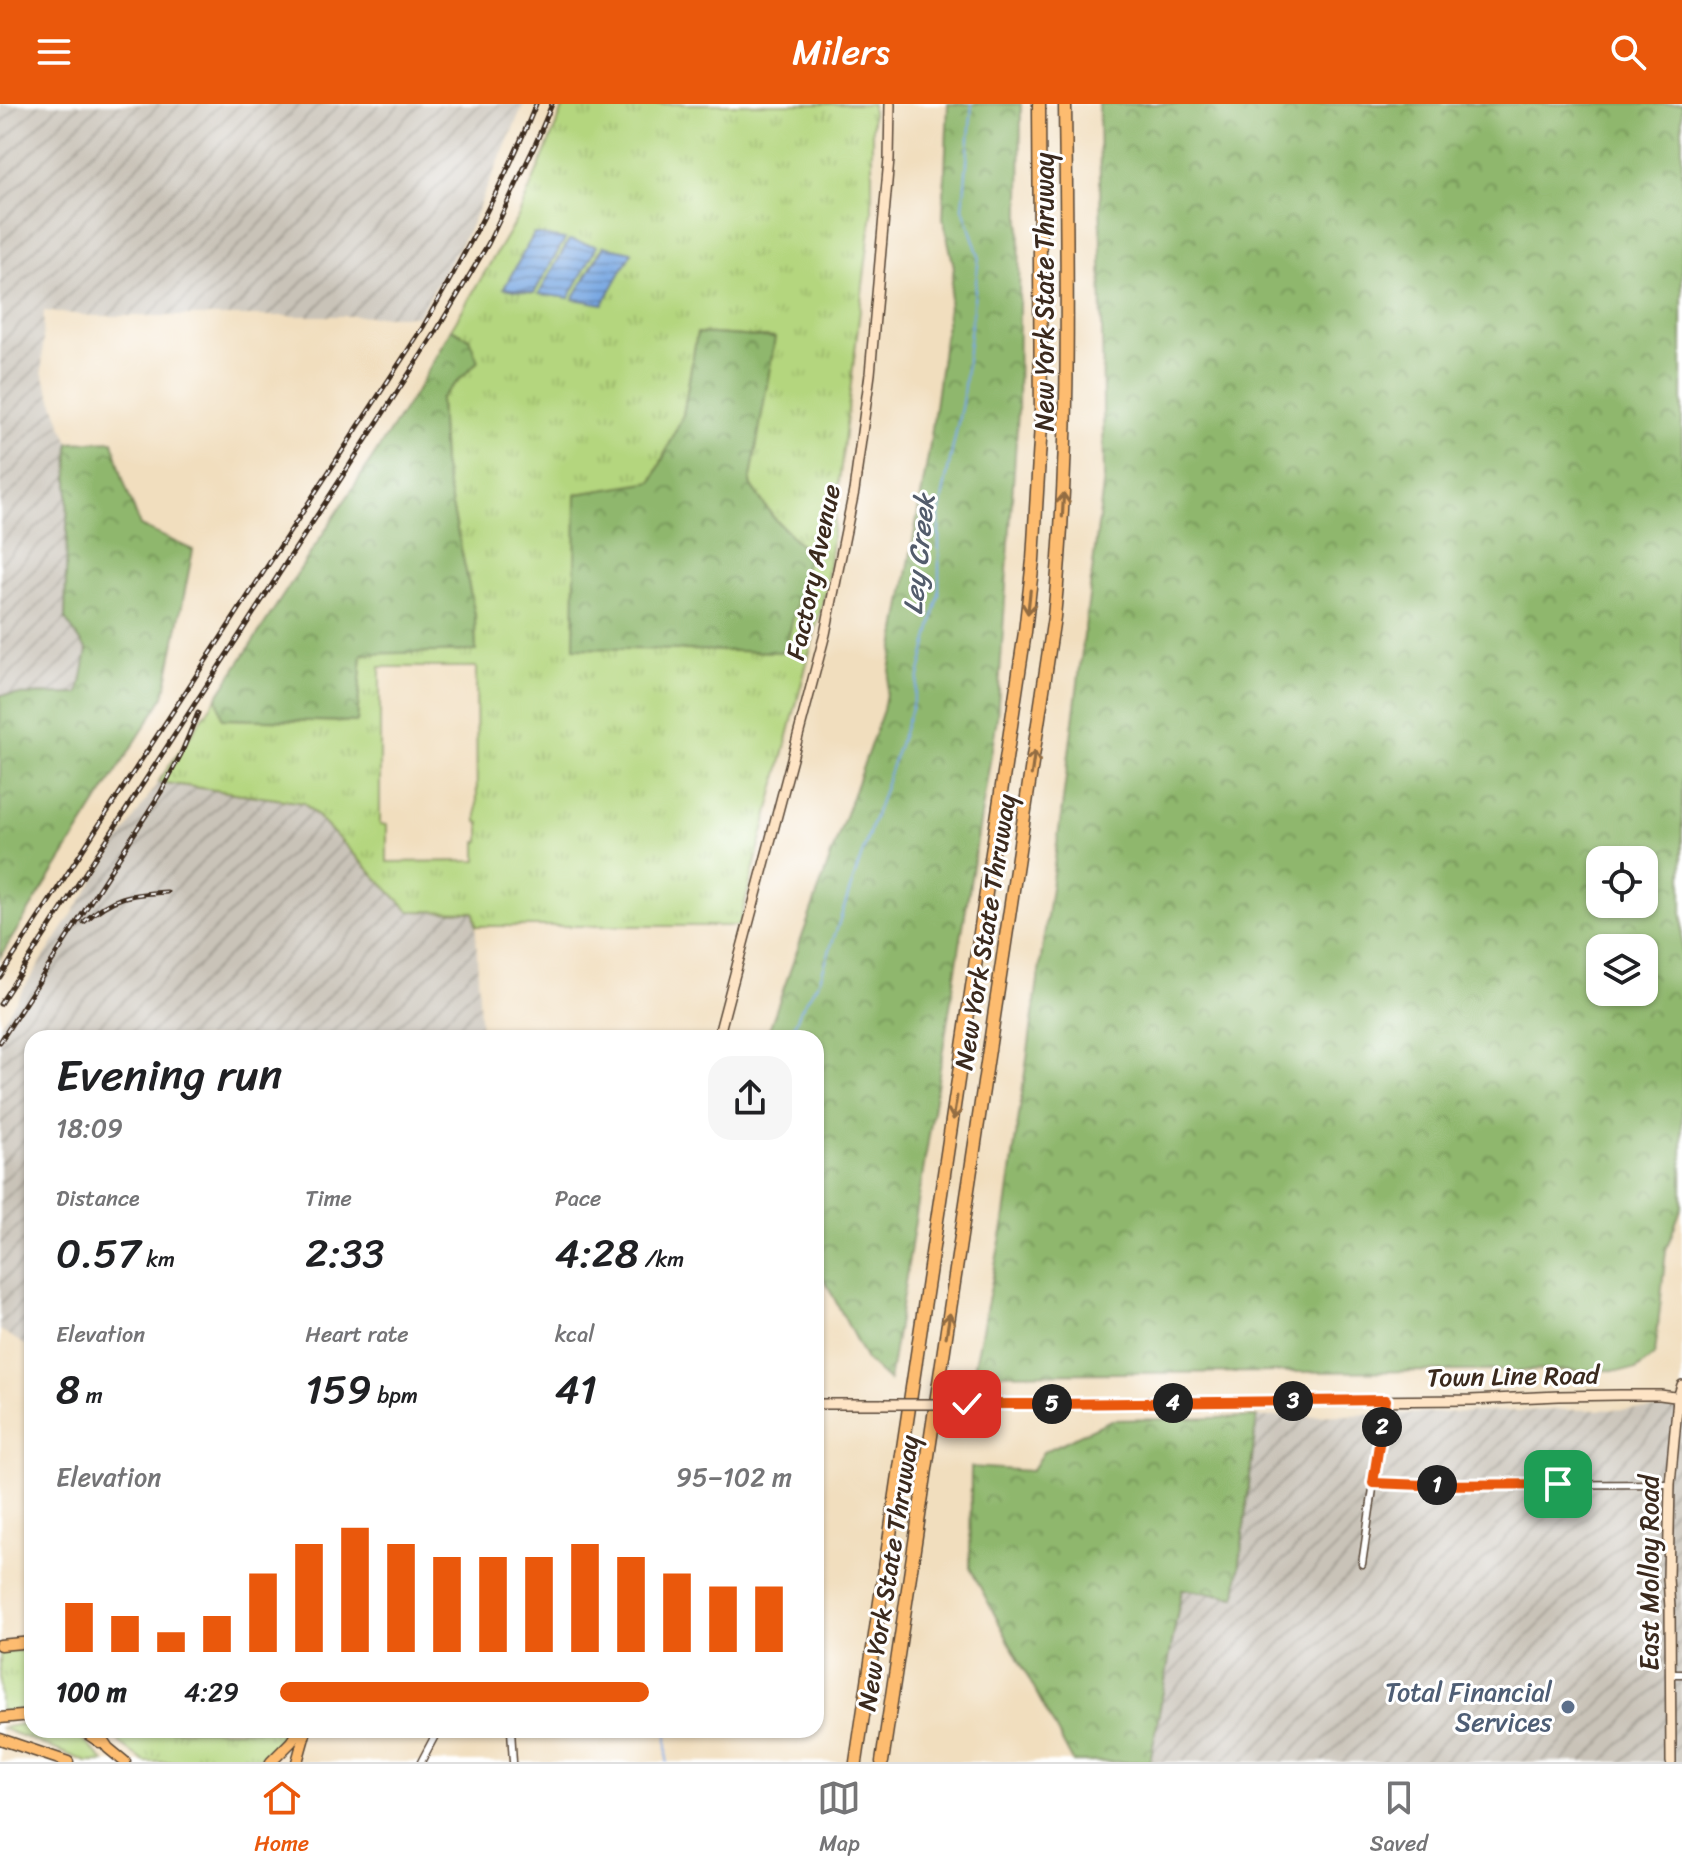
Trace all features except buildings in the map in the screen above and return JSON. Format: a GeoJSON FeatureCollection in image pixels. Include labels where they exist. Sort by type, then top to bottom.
{"type":"FeatureCollection","features":[{"type":"Feature","properties":{"kind":"highway","name":"New York State Thruway"},"geometry":{"type":"LineString","coordinates":[[856,1762],[1025,632],[1033,560],[1041,424],[1039,104]]}},
{"type":"Feature","properties":{"kind":"highway","name":"New York State Thruway"},"geometry":{"type":"LineString","coordinates":[[882,1762],[1054,617],[1067,425],[1065,104]]}},
{"type":"Feature","properties":{"kind":"main road"},"geometry":{"type":"LineString","coordinates":[[0,1645],[24,1643]]}},
{"type":"Feature","properties":{"kind":"main road"},"geometry":{"type":"LineString","coordinates":[[0,1718],[24,1716]]}},
{"type":"Feature","properties":{"kind":"main road"},"geometry":{"type":"LineString","coordinates":[[94,1738],[125,1762]]}},
{"type":"Feature","properties":{"kind":"main road"},"geometry":{"type":"LineString","coordinates":[[101,1738],[108,1748]]}},
{"type":"Feature","properties":{"kind":"main road"},"geometry":{"type":"LineString","coordinates":[[271,1762],[294,1738]]}},
{"type":"Feature","properties":{"kind":"main road"},"geometry":{"type":"LineString","coordinates":[[297,1762],[304,1738]]}},
{"type":"Feature","properties":{"kind":"main road"},"geometry":{"type":"LineString","coordinates":[[0,1739],[68,1762]]}},
{"type":"Feature","properties":{"kind":"street","name":"Factory Avenue"},"geometry":{"type":"LineString","coordinates":[[720,1030],[825,634],[854,491],[870,374],[889,159],[890,104]]}},
{"type":"Feature","properties":{"kind":"street","name":"East Molloy Road"},"geometry":{"type":"LineString","coordinates":[[1671,1762],[1676,1674],[1668,1579],[1670,1484],[1682,1385]]}},
{"type":"Feature","properties":{"kind":"street","name":"Town Line Road"},"geometry":{"type":"LineString","coordinates":[[824,1404],[1471,1400],[1605,1395],[1680,1398]]}},
{"type":"Feature","properties":{"kind":"street"},"geometry":{"type":"LineString","coordinates":[[1362,1564],[1386,1400]]}},
{"type":"Feature","properties":{"kind":"street"},"geometry":{"type":"LineString","coordinates":[[1373,1483],[1670,1484]]}},
{"type":"Feature","properties":{"kind":"street"},"geometry":{"type":"LineString","coordinates":[[421,1762],[434,1738]]}},
{"type":"Feature","properties":{"kind":"street"},"geometry":{"type":"LineString","coordinates":[[512,1738],[513,1762]]}},
{"type":"Feature","properties":{"kind":"shaded area"},"geometry":{"type":"Polygon","coordinates":[[[0,104],[524,104],[469,229],[418,316],[93,316],[44,311],[42,372],[69,443],[65,619],[87,650],[79,695],[0,695],[0,104]]]}},
{"type":"Feature","properties":{"kind":"shaded area"},"geometry":{"type":"Polygon","coordinates":[[[158,782],[304,803],[409,911],[475,912],[481,1030],[24,1030],[24,1344],[0,1330],[0,1025],[158,782]]]}},
{"type":"Feature","properties":{"kind":"shaded area"},"geometry":{"type":"Polygon","coordinates":[[[1682,1409],[1682,1762],[1150,1762],[1182,1589],[1236,1597],[1257,1417],[1682,1409]]]}},
{"type":"Feature","properties":{"kind":"green space"},"geometry":{"type":"Polygon","coordinates":[[[565,104],[872,104],[872,212],[826,589],[739,926],[476,926],[474,912],[409,911],[304,803],[158,782],[217,697],[223,719],[357,722],[362,653],[475,615],[443,463],[440,399],[469,338],[451,329],[519,215],[565,104]],[[534,234],[504,288],[534,293],[564,240],[534,234]],[[603,246],[574,299],[632,253],[603,246]],[[697,333],[683,415],[652,483],[576,494],[808,553],[773,517],[750,484],[774,338],[697,333]],[[380,667],[380,824],[387,825],[387,862],[477,861],[480,823],[477,822],[476,667],[380,667]]]}},
{"type":"Feature","properties":{"kind":"green space"},"geometry":{"type":"Polygon","coordinates":[[[948,104],[1021,104],[1018,411],[997,718],[889,1381],[866,1360],[824,1279],[824,1030],[769,1030],[883,710],[929,451],[954,267],[943,218],[948,104]]]}},
{"type":"Feature","properties":{"kind":"green space"},"geometry":{"type":"Polygon","coordinates":[[[1099,104],[1682,104],[1682,1206],[1666,1250],[1655,1355],[1636,1370],[973,1374],[1004,1222],[1061,816],[1104,478],[1099,104]]]}},
{"type":"Feature","properties":{"kind":"green space"},"geometry":{"type":"Polygon","coordinates":[[[451,329],[469,338],[478,361],[440,399],[443,463],[475,615],[476,651],[362,654],[357,722],[222,719],[217,697],[420,385],[451,329]]]}},
{"type":"Feature","properties":{"kind":"green space"},"geometry":{"type":"Polygon","coordinates":[[[697,333],[775,338],[750,484],[773,517],[808,553],[785,652],[574,648],[576,494],[652,482],[683,415],[697,333]]]}},
{"type":"Feature","properties":{"kind":"green space"},"geometry":{"type":"Polygon","coordinates":[[[113,441],[140,526],[193,550],[164,696],[0,957],[0,695],[79,694],[87,650],[65,619],[69,443],[113,441]]]}},
{"type":"Feature","properties":{"kind":"green space"},"geometry":{"type":"Polygon","coordinates":[[[1257,1417],[1236,1597],[1182,1589],[1150,1762],[1073,1762],[970,1568],[971,1467],[1031,1471],[1043,1452],[1111,1420],[1257,1417]]]}},
{"type":"Feature","properties":{"kind":"green space"},"geometry":{"type":"Polygon","coordinates":[[[24,1650],[24,1709],[0,1713],[0,1652],[24,1650]]]}},
{"type":"Feature","properties":{"kind":"green space"},"geometry":{"type":"Polygon","coordinates":[[[24,1724],[24,1737],[1,1728],[24,1724]]]}},
{"type":"Feature","properties":{"kind":"green space"},"geometry":{"type":"Polygon","coordinates":[[[26,1738],[81,1738],[105,1762],[87,1762],[26,1738]]]}},
{"type":"Feature","properties":{"kind":"green space"},"geometry":{"type":"Polygon","coordinates":[[[116,1738],[280,1738],[267,1753],[252,1762],[145,1762],[116,1738]]]}},
{"type":"Feature","properties":{"kind":"water"},"geometry":{"type":"Polygon","coordinates":[[[534,234],[565,239],[534,293],[504,288],[534,234]]]}},
{"type":"Feature","properties":{"kind":"water"},"geometry":{"type":"Polygon","coordinates":[[[569,240],[597,246],[569,298],[539,294],[569,240]]]}},
{"type":"Feature","properties":{"kind":"water"},"geometry":{"type":"Polygon","coordinates":[[[604,246],[632,252],[603,304],[573,299],[604,246]]]}},
{"type":"Feature","properties":{"kind":"waterway","name":"Ley Creek"},"geometry":{"type":"LineString","coordinates":[[793,1030],[800,1011],[820,979],[911,709],[939,595],[939,514],[962,403],[979,256],[963,208],[972,104]]}},
{"type":"Feature","properties":{"kind":"waterway","name":"Ley Creek"},"geometry":{"type":"LineString","coordinates":[[667,1738],[667,1762]]}},
{"type":"Feature","properties":{"kind":"railway"},"geometry":{"type":"LineString","coordinates":[[0,977],[423,327],[497,190],[536,104]]}},
{"type":"Feature","properties":{"kind":"railway"},"geometry":{"type":"LineString","coordinates":[[0,1004],[434,335],[488,244],[552,104]]}},
{"type":"Feature","properties":{"kind":"railway"},"geometry":{"type":"LineString","coordinates":[[0,1042],[161,792],[198,713]]}},
{"type":"Feature","properties":{"kind":"railway"},"geometry":{"type":"LineString","coordinates":[[84,922],[122,898],[167,892]]}},
{"type":"Feature","properties":{"kind":"place","name":"Total Financial Services"},"geometry":{"type":"Point","coordinates":[1568,1707]}},
{"type":"Feature","properties":{"kind":"route"},"geometry":{"type":"LineString","coordinates":[[967,1404],[1386,1400],[1373,1483],[1558,1484]]}}]}
